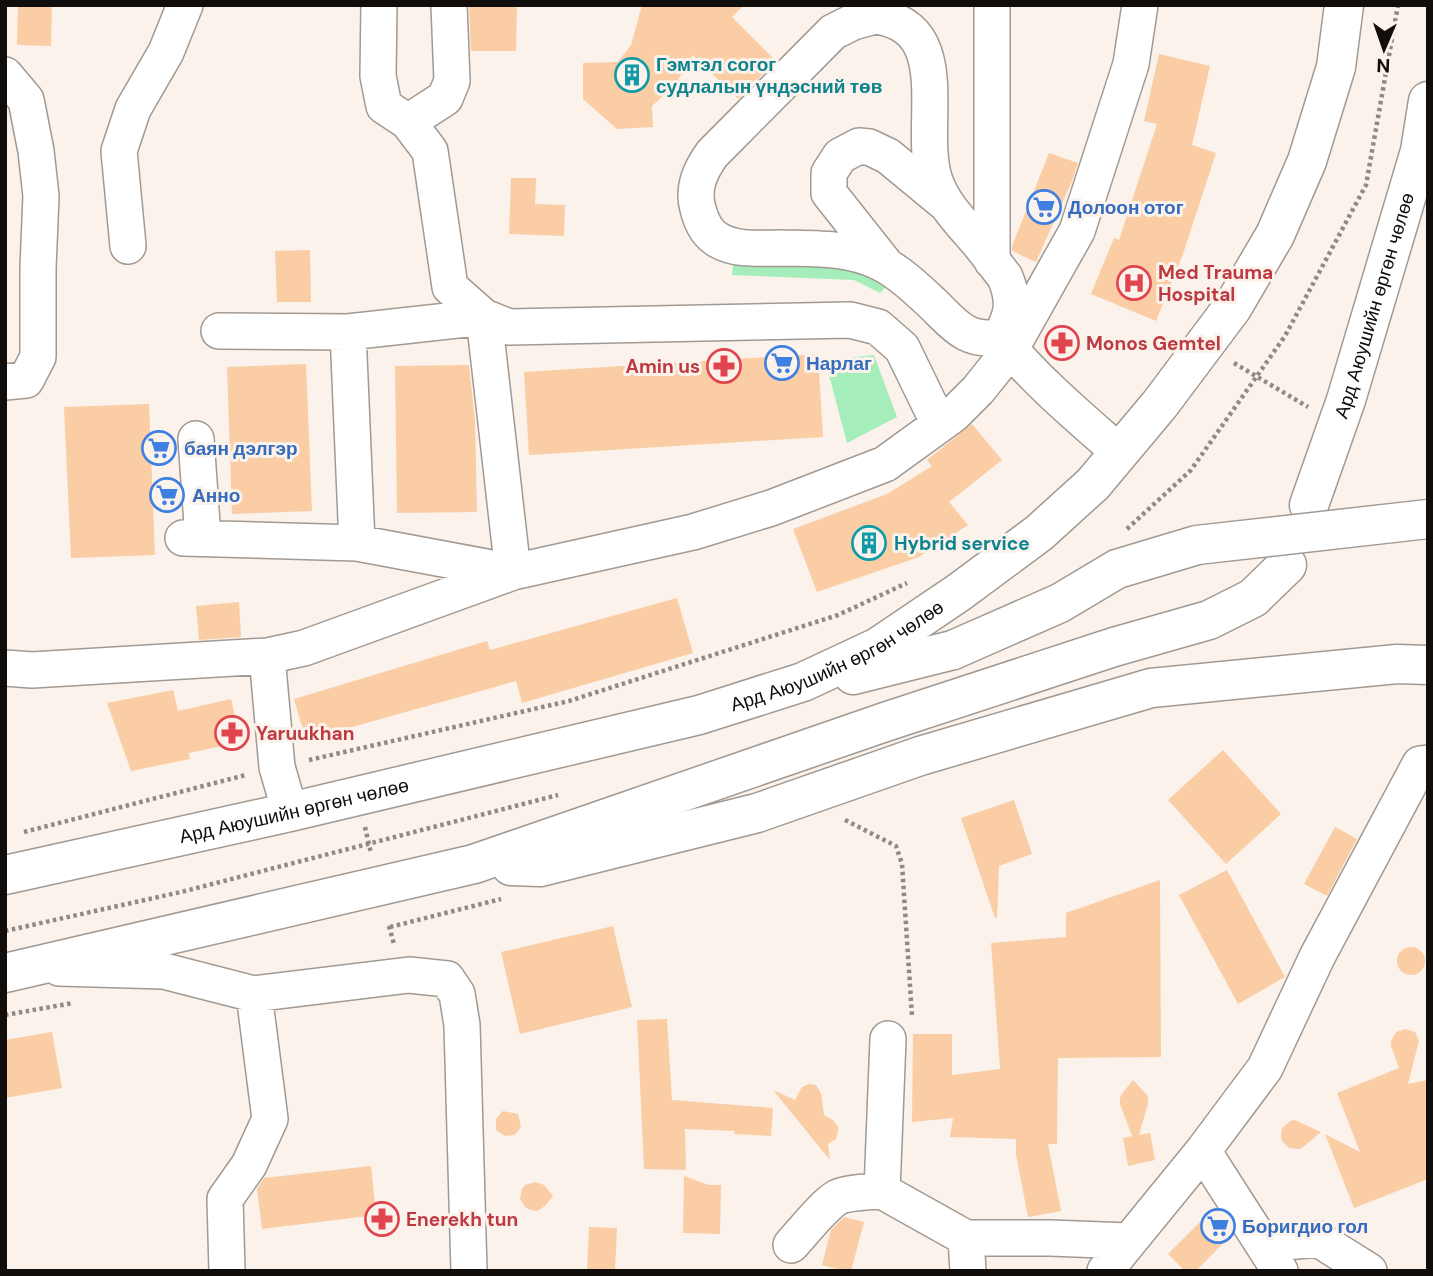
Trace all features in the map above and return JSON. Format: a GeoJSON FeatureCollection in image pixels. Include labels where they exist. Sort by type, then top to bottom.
{"type":"FeatureCollection","features":[{"type":"Feature","properties":{"kind":"main road","name":"Ард Аюушийн өргөн чөлөө"},"geometry":{"type":"LineString","coordinates":[[5,875],[699,715],[803,681],[878,647],[1040,533],[1093,484],[1160,404],[1232,308],[1275,235],[1307,160],[1336,67],[1344,5]]}},
{"type":"Feature","properties":{"kind":"main road","name":"Ард Аюушийн өргөн чөлөө"},"geometry":{"type":"LineString","coordinates":[[1309,505],[1346,400],[1424,157],[1428,101]]}},
{"type":"Feature","properties":{"kind":"main road"},"geometry":{"type":"LineString","coordinates":[[699,715],[953,650],[1060,603],[1117,569],[1197,545],[1428,519]]}},
{"type":"Feature","properties":{"kind":"main road"},"geometry":{"type":"LineString","coordinates":[[18,970],[474,864],[873,726],[1114,647],[1209,620],[1253,598],[1287,565]]}},
{"type":"Feature","properties":{"kind":"main road"},"geometry":{"type":"LineString","coordinates":[[474,864],[540,867],[757,813],[920,756],[1151,688],[1397,664],[1428,665]]}},
{"type":"Feature","properties":{"kind":"street"},"geometry":{"type":"LineString","coordinates":[[128,246],[119,151],[133,109],[166,52],[185,5]]}},
{"type":"Feature","properties":{"kind":"street"},"geometry":{"type":"LineString","coordinates":[[379,5],[378,76],[384,106],[408,122],[430,150],[450,287],[484,317],[509,327],[850,320],[878,327],[902,348],[939,424]]}},
{"type":"Feature","properties":{"kind":"street"},"geometry":{"type":"LineString","coordinates":[[408,122],[444,99],[452,81],[449,5]]}},
{"type":"Feature","properties":{"kind":"street"},"geometry":{"type":"LineString","coordinates":[[992,5],[992,261]]}},
{"type":"Feature","properties":{"kind":"street"},"geometry":{"type":"LineString","coordinates":[[5,668],[32,670],[267,656],[304,648],[513,572],[693,532],[771,508],[885,464],[954,414],[978,390],[1077,231],[1131,64],[1140,5]]}},
{"type":"Feature","properties":{"kind":"street"},"geometry":{"type":"LineString","coordinates":[[945,203],[935,181],[930,160],[928,75],[924,51],[906,26],[875,16],[863,18],[833,32],[712,154],[696,186],[696,204],[705,227],[718,239],[745,248],[834,250],[864,255],[886,266],[932,303],[960,330],[977,338],[1005,343],[1066,406],[1119,453]]}},
{"type":"Feature","properties":{"kind":"street"},"geometry":{"type":"LineString","coordinates":[[5,75],[26,100],[41,196],[38,357],[26,380],[5,382]]}},
{"type":"Feature","properties":{"kind":"street"},"geometry":{"type":"LineString","coordinates":[[886,266],[829,193],[829,173],[840,156],[859,146],[869,147],[888,156],[945,203],[1005,277],[1012,306],[1005,343]]}},
{"type":"Feature","properties":{"kind":"street"},"geometry":{"type":"LineString","coordinates":[[219,331],[348,332],[484,317]]}},
{"type":"Feature","properties":{"kind":"street"},"geometry":{"type":"LineString","coordinates":[[484,317],[513,572]]}},
{"type":"Feature","properties":{"kind":"street"},"geometry":{"type":"LineString","coordinates":[[348,332],[357,543]]}},
{"type":"Feature","properties":{"kind":"street"},"geometry":{"type":"LineString","coordinates":[[196,439],[193,538],[357,543],[513,572]]}},
{"type":"Feature","properties":{"kind":"street"},"geometry":{"type":"LineString","coordinates":[[267,656],[277,767],[290,811]]}},
{"type":"Feature","properties":{"kind":"street"},"geometry":{"type":"LineString","coordinates":[[1105,1271],[1203,1151],[1265,1068],[1317,957],[1420,764],[1428,763]]}},
{"type":"Feature","properties":{"kind":"street"},"geometry":{"type":"LineString","coordinates":[[18,970],[164,971],[254,994],[410,975],[447,979],[457,994],[463,1025],[469,1271]]}},
{"type":"Feature","properties":{"kind":"street"},"geometry":{"type":"LineString","coordinates":[[227,1271],[225,1199],[249,1165],[270,1119],[254,994]]}},
{"type":"Feature","properties":{"kind":"street"},"geometry":{"type":"LineString","coordinates":[[882,1191],[888,1039]]}},
{"type":"Feature","properties":{"kind":"street"},"geometry":{"type":"LineString","coordinates":[[1203,1151],[1272,1258],[1318,1239],[1369,1271]]}},
{"type":"Feature","properties":{"kind":"street"},"geometry":{"type":"LineString","coordinates":[[792,1245],[838,1197],[882,1191],[967,1254],[1050,1238],[1129,1241]]}},
{"type":"Feature","properties":{"kind":"path"},"geometry":{"type":"LineString","coordinates":[[1119,536],[1191,470],[1257,377],[1285,335],[1366,185],[1398,5]]}},
{"type":"Feature","properties":{"kind":"path"},"geometry":{"type":"LineString","coordinates":[[1205,345],[1315,411]]}},
{"type":"Feature","properties":{"kind":"path"},"geometry":{"type":"LineString","coordinates":[[843,819],[896,846],[902,864],[912,1018],[910,1026],[888,1039]]}},
{"type":"Feature","properties":{"kind":"green space"},"geometry":{"type":"Polygon","coordinates":[[[733,263],[852,263],[888,285],[880,293],[854,280],[732,275],[733,263]]]}},
{"type":"Feature","properties":{"kind":"green space"},"geometry":{"type":"Polygon","coordinates":[[[874,355],[897,417],[847,443],[825,360],[874,355]]]}},
{"type":"Feature","properties":{"kind":"building"},"geometry":{"type":"Polygon","coordinates":[[[18,5],[52,5],[51,46],[17,45],[18,5]]]}},
{"type":"Feature","properties":{"kind":"building"},"geometry":{"type":"Polygon","coordinates":[[[469,5],[517,5],[516,51],[471,51],[469,5]]]}},
{"type":"Feature","properties":{"kind":"building","name":"Гэмтэл согог судлалын үндэсний төв"},"geometry":{"type":"Polygon","coordinates":[[[642,5],[744,5],[732,17],[776,61],[738,99],[693,55],[675,85],[652,106],[653,127],[617,129],[583,99],[583,63],[618,62],[631,45],[642,5]]]}},
{"type":"Feature","properties":{"kind":"building"},"geometry":{"type":"Polygon","coordinates":[[[1159,54],[1210,66],[1192,145],[1216,153],[1183,254],[1156,321],[1091,294],[1114,238],[1119,240],[1157,124],[1144,121],[1159,54]]]}},
{"type":"Feature","properties":{"kind":"building","name":"Долоон отог"},"geometry":{"type":"Polygon","coordinates":[[[1049,153],[1078,163],[1036,262],[1012,251],[1012,246],[1049,153]]]}},
{"type":"Feature","properties":{"kind":"building"},"geometry":{"type":"Polygon","coordinates":[[[511,178],[536,178],[535,204],[565,205],[564,236],[509,234],[511,178]]]}},
{"type":"Feature","properties":{"kind":"building"},"geometry":{"type":"Polygon","coordinates":[[[310,250],[311,302],[277,302],[275,251],[310,250]]]}},
{"type":"Feature","properties":{"kind":"building"},"geometry":{"type":"Polygon","coordinates":[[[818,354],[823,437],[529,455],[524,372],[818,354]]]}},
{"type":"Feature","properties":{"kind":"building"},"geometry":{"type":"Polygon","coordinates":[[[306,364],[312,511],[232,514],[227,367],[306,364]]]}},
{"type":"Feature","properties":{"kind":"building"},"geometry":{"type":"Polygon","coordinates":[[[469,365],[475,420],[477,512],[397,513],[395,366],[469,365]]]}},
{"type":"Feature","properties":{"kind":"building"},"geometry":{"type":"Polygon","coordinates":[[[149,404],[155,555],[71,558],[64,407],[149,404]]]}},
{"type":"Feature","properties":{"kind":"building","name":"Hybrid service"},"geometry":{"type":"Polygon","coordinates":[[[972,424],[1002,460],[949,502],[968,525],[919,557],[817,592],[793,529],[887,494],[932,466],[927,460],[972,424]]]}},
{"type":"Feature","properties":{"kind":"building"},"geometry":{"type":"Polygon","coordinates":[[[677,598],[693,653],[522,703],[516,681],[306,740],[294,699],[487,641],[490,650],[677,598]]]}},
{"type":"Feature","properties":{"kind":"building"},"geometry":{"type":"Polygon","coordinates":[[[239,602],[241,637],[199,640],[196,606],[239,602]]]}},
{"type":"Feature","properties":{"kind":"building"},"geometry":{"type":"Polygon","coordinates":[[[173,690],[178,711],[231,699],[241,742],[189,753],[190,759],[131,771],[107,703],[173,690]]]}},
{"type":"Feature","properties":{"kind":"building"},"geometry":{"type":"Polygon","coordinates":[[[1223,750],[1281,814],[1226,864],[1168,800],[1223,750]]]}},
{"type":"Feature","properties":{"kind":"building"},"geometry":{"type":"Polygon","coordinates":[[[1014,800],[1032,854],[999,866],[995,918],[961,818],[1014,800]]]}},
{"type":"Feature","properties":{"kind":"building"},"geometry":{"type":"Polygon","coordinates":[[[1335,827],[1357,839],[1327,896],[1304,884],[1335,827]]]}},
{"type":"Feature","properties":{"kind":"building"},"geometry":{"type":"Polygon","coordinates":[[[1227,870],[1285,977],[1238,1004],[1179,895],[1227,870]]]}},
{"type":"Feature","properties":{"kind":"building"},"geometry":{"type":"Polygon","coordinates":[[[1160,880],[1161,1057],[1058,1058],[1057,1144],[1048,1144],[1061,1211],[1028,1217],[1016,1155],[1016,1139],[950,1137],[953,1118],[912,1122],[913,1034],[952,1034],[952,1075],[1000,1069],[991,943],[1066,937],[1066,913],[1160,880]]]}},
{"type":"Feature","properties":{"kind":"building"},"geometry":{"type":"Polygon","coordinates":[[[613,926],[632,1007],[520,1034],[501,952],[613,926]]]}},
{"type":"Feature","properties":{"kind":"building"},"geometry":{"type":"Polygon","coordinates":[[[1411,947],[1421,951],[1425,961],[1421,971],[1411,975],[1401,971],[1397,961],[1401,951],[1411,947]]]}},
{"type":"Feature","properties":{"kind":"building"},"geometry":{"type":"Polygon","coordinates":[[[667,1019],[672,1100],[773,1108],[771,1136],[685,1129],[686,1170],[644,1169],[637,1020],[667,1019]]]}},
{"type":"Feature","properties":{"kind":"building"},"geometry":{"type":"Polygon","coordinates":[[[1405,1029],[1415,1032],[1419,1041],[1408,1084],[1428,1080],[1428,1179],[1354,1208],[1325,1134],[1360,1152],[1337,1093],[1399,1068],[1391,1041],[1396,1032],[1405,1029]]]}},
{"type":"Feature","properties":{"kind":"building"},"geometry":{"type":"Polygon","coordinates":[[[52,1032],[62,1088],[5,1098],[5,1040],[52,1032]]]}},
{"type":"Feature","properties":{"kind":"building"},"geometry":{"type":"Polygon","coordinates":[[[1133,1080],[1147,1095],[1148,1104],[1139,1135],[1150,1133],[1155,1160],[1128,1166],[1123,1138],[1132,1136],[1120,1099],[1133,1080]]]}},
{"type":"Feature","properties":{"kind":"building"},"geometry":{"type":"Polygon","coordinates":[[[816,1085],[821,1093],[824,1115],[838,1127],[836,1139],[828,1144],[830,1160],[773,1090],[795,1100],[802,1087],[816,1085]]]}},
{"type":"Feature","properties":{"kind":"building"},"geometry":{"type":"Polygon","coordinates":[[[503,1111],[518,1114],[521,1126],[514,1135],[505,1136],[496,1130],[496,1119],[503,1111]]]}},
{"type":"Feature","properties":{"kind":"building"},"geometry":{"type":"Polygon","coordinates":[[[1295,1120],[1321,1132],[1298,1149],[1289,1148],[1281,1137],[1282,1128],[1295,1120]]]}},
{"type":"Feature","properties":{"kind":"building"},"geometry":{"type":"Polygon","coordinates":[[[371,1166],[376,1215],[262,1229],[257,1189],[264,1178],[371,1166]]]}},
{"type":"Feature","properties":{"kind":"building"},"geometry":{"type":"Polygon","coordinates":[[[684,1176],[709,1185],[721,1185],[720,1234],[683,1233],[684,1176]]]}},
{"type":"Feature","properties":{"kind":"building"},"geometry":{"type":"Polygon","coordinates":[[[535,1182],[544,1185],[553,1196],[537,1211],[525,1207],[520,1199],[525,1185],[535,1182]]]}},
{"type":"Feature","properties":{"kind":"building"},"geometry":{"type":"Polygon","coordinates":[[[1215,1207],[1232,1234],[1196,1271],[1185,1271],[1168,1254],[1215,1207]]]}},
{"type":"Feature","properties":{"kind":"building"},"geometry":{"type":"Polygon","coordinates":[[[844,1217],[864,1222],[851,1271],[822,1265],[831,1230],[844,1217]]]}},
{"type":"Feature","properties":{"kind":"building"},"geometry":{"type":"Polygon","coordinates":[[[589,1227],[617,1228],[615,1271],[587,1271],[589,1227]]]}},
{"type":"Feature","properties":{"kind":"place","name":"Гэмтэл согог судлалын үндэсний төв"},"geometry":{"type":"Point","coordinates":[632,75]}},
{"type":"Feature","properties":{"kind":"place","name":"Долоон отог"},"geometry":{"type":"Point","coordinates":[1044,207]}},
{"type":"Feature","properties":{"kind":"place","name":"Med Trauma Hospital"},"geometry":{"type":"Point","coordinates":[1134,283]}},
{"type":"Feature","properties":{"kind":"place","name":"Monos Gemtel"},"geometry":{"type":"Point","coordinates":[1062,343]}},
{"type":"Feature","properties":{"kind":"place","name":"Нарлаг"},"geometry":{"type":"Point","coordinates":[782,363]}},
{"type":"Feature","properties":{"kind":"place","name":"Amin us"},"geometry":{"type":"Point","coordinates":[724,366]}},
{"type":"Feature","properties":{"kind":"place","name":"баян дэлгэр"},"geometry":{"type":"Point","coordinates":[159,448]}},
{"type":"Feature","properties":{"kind":"place","name":"Анно"},"geometry":{"type":"Point","coordinates":[167,495]}},
{"type":"Feature","properties":{"kind":"place","name":"Hybrid service"},"geometry":{"type":"Point","coordinates":[869,543]}},
{"type":"Feature","properties":{"kind":"place","name":"Yaruukhan"},"geometry":{"type":"Point","coordinates":[232,733]}},
{"type":"Feature","properties":{"kind":"place","name":"Enerekh tun"},"geometry":{"type":"Point","coordinates":[382,1219]}},
{"type":"Feature","properties":{"kind":"place","name":"Боригдио гол"},"geometry":{"type":"Point","coordinates":[1218,1226]}}]}
